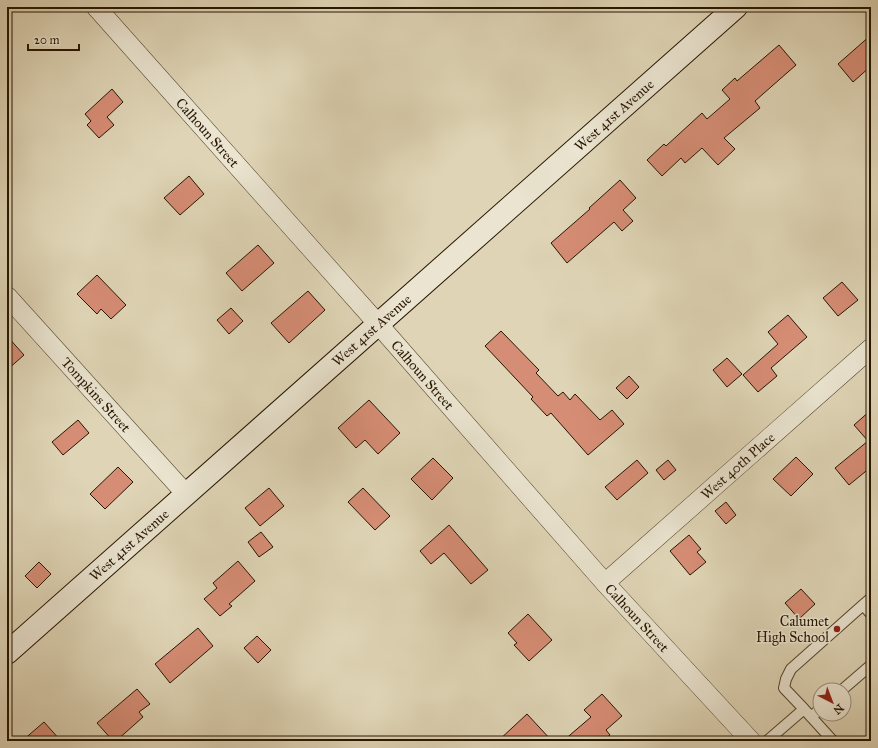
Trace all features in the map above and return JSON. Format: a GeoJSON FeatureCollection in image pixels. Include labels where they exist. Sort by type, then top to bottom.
{"type":"FeatureCollection","features":[{"type":"Feature","properties":{"kind":"street","name":"Calhoun Street"},"geometry":{"type":"LineString","coordinates":[[96,7],[378,324],[605,583],[751,741]]}},
{"type":"Feature","properties":{"kind":"street","name":"West 41st Avenue"},"geometry":{"type":"LineString","coordinates":[[7,653],[736,7]]}},
{"type":"Feature","properties":{"kind":"street","name":"Tompkins Street"},"geometry":{"type":"LineString","coordinates":[[7,296],[186,494]]}},
{"type":"Feature","properties":{"kind":"street","name":"West 40th Place"},"geometry":{"type":"LineString","coordinates":[[605,583],[871,348]]}},
{"type":"Feature","properties":{"kind":"lane"},"geometry":{"type":"LineString","coordinates":[[833,741],[784,688],[786,679],[791,669],[871,598]]}},
{"type":"Feature","properties":{"kind":"lane"},"geometry":{"type":"LineString","coordinates":[[863,605],[871,614]]}},
{"type":"Feature","properties":{"kind":"lane"},"geometry":{"type":"LineString","coordinates":[[851,682],[871,665]]}},
{"type":"Feature","properties":{"kind":"lane"},"geometry":{"type":"LineString","coordinates":[[766,741],[804,709]]}},
{"type":"Feature","properties":{"kind":"building"},"geometry":{"type":"Polygon","coordinates":[[[871,35],[871,66],[853,82],[838,64],[871,35]]]}},
{"type":"Feature","properties":{"kind":"building"},"geometry":{"type":"Polygon","coordinates":[[[779,45],[796,65],[755,101],[760,108],[724,138],[735,149],[718,165],[702,148],[685,163],[681,158],[662,176],[647,160],[664,144],[666,146],[702,113],[707,119],[730,99],[722,90],[735,78],[737,81],[779,45]]]}},
{"type":"Feature","properties":{"kind":"building"},"geometry":{"type":"Polygon","coordinates":[[[112,89],[123,102],[107,117],[114,125],[99,138],[87,125],[91,121],[85,114],[112,89]]]}},
{"type":"Feature","properties":{"kind":"building"},"geometry":{"type":"Polygon","coordinates":[[[189,176],[204,194],[180,215],[164,198],[189,176]]]}},
{"type":"Feature","properties":{"kind":"building"},"geometry":{"type":"Polygon","coordinates":[[[620,180],[636,198],[623,210],[633,221],[622,231],[614,222],[567,263],[551,243],[620,180]]]}},
{"type":"Feature","properties":{"kind":"building"},"geometry":{"type":"Polygon","coordinates":[[[258,245],[274,263],[242,291],[226,273],[258,245]]]}},
{"type":"Feature","properties":{"kind":"building"},"geometry":{"type":"Polygon","coordinates":[[[97,275],[126,305],[111,319],[101,309],[97,314],[77,294],[97,275]]]}},
{"type":"Feature","properties":{"kind":"building"},"geometry":{"type":"Polygon","coordinates":[[[842,282],[858,300],[838,316],[823,298],[842,282]]]}},
{"type":"Feature","properties":{"kind":"building"},"geometry":{"type":"Polygon","coordinates":[[[308,291],[325,310],[289,343],[271,323],[308,291]]]}},
{"type":"Feature","properties":{"kind":"building"},"geometry":{"type":"Polygon","coordinates":[[[231,308],[243,321],[229,334],[217,320],[231,308]]]}},
{"type":"Feature","properties":{"kind":"building"},"geometry":{"type":"Polygon","coordinates":[[[788,315],[807,337],[771,368],[777,376],[758,392],[743,375],[778,344],[768,332],[788,315]]]}},
{"type":"Feature","properties":{"kind":"building"},"geometry":{"type":"Polygon","coordinates":[[[501,331],[539,370],[536,373],[558,396],[563,392],[570,400],[575,394],[600,420],[612,410],[624,424],[588,455],[551,413],[547,416],[531,399],[533,397],[485,346],[501,331]]]}},
{"type":"Feature","properties":{"kind":"building"},"geometry":{"type":"Polygon","coordinates":[[[7,336],[24,355],[7,370],[7,336]]]}},
{"type":"Feature","properties":{"kind":"building"},"geometry":{"type":"Polygon","coordinates":[[[727,358],[742,374],[727,387],[713,370],[727,358]]]}},
{"type":"Feature","properties":{"kind":"building"},"geometry":{"type":"Polygon","coordinates":[[[629,376],[639,387],[627,399],[616,388],[629,376]]]}},
{"type":"Feature","properties":{"kind":"building"},"geometry":{"type":"Polygon","coordinates":[[[369,400],[400,433],[378,454],[365,440],[356,448],[338,428],[369,400]]]}},
{"type":"Feature","properties":{"kind":"building"},"geometry":{"type":"Polygon","coordinates":[[[871,410],[871,467],[849,485],[835,468],[868,441],[854,425],[871,410]]]}},
{"type":"Feature","properties":{"kind":"building"},"geometry":{"type":"Polygon","coordinates":[[[78,420],[89,433],[63,455],[52,442],[78,420]]]}},
{"type":"Feature","properties":{"kind":"building"},"geometry":{"type":"Polygon","coordinates":[[[796,457],[813,474],[791,496],[773,479],[796,457]]]}},
{"type":"Feature","properties":{"kind":"building"},"geometry":{"type":"Polygon","coordinates":[[[433,458],[453,478],[432,500],[411,479],[433,458]]]}},
{"type":"Feature","properties":{"kind":"building"},"geometry":{"type":"Polygon","coordinates":[[[637,460],[648,473],[617,500],[605,487],[637,460]]]}},
{"type":"Feature","properties":{"kind":"building"},"geometry":{"type":"Polygon","coordinates":[[[668,460],[676,470],[664,480],[656,470],[668,460]]]}},
{"type":"Feature","properties":{"kind":"building"},"geometry":{"type":"Polygon","coordinates":[[[118,467],[133,482],[105,509],[90,494],[118,467]]]}},
{"type":"Feature","properties":{"kind":"building"},"geometry":{"type":"Polygon","coordinates":[[[269,488],[284,506],[260,526],[245,508],[269,488]]]}},
{"type":"Feature","properties":{"kind":"building"},"geometry":{"type":"Polygon","coordinates":[[[363,488],[390,516],[375,530],[348,502],[363,488]]]}},
{"type":"Feature","properties":{"kind":"building"},"geometry":{"type":"Polygon","coordinates":[[[726,502],[736,515],[726,524],[715,511],[726,502]]]}},
{"type":"Feature","properties":{"kind":"building"},"geometry":{"type":"Polygon","coordinates":[[[449,525],[488,570],[471,584],[444,553],[431,564],[420,551],[449,525]]]}},
{"type":"Feature","properties":{"kind":"building"},"geometry":{"type":"Polygon","coordinates":[[[261,532],[273,547],[259,557],[248,542],[261,532]]]}},
{"type":"Feature","properties":{"kind":"building"},"geometry":{"type":"Polygon","coordinates":[[[689,535],[701,549],[697,552],[706,562],[690,575],[670,551],[689,535]]]}},
{"type":"Feature","properties":{"kind":"building"},"geometry":{"type":"Polygon","coordinates":[[[238,561],[255,581],[229,604],[232,606],[220,616],[204,599],[217,588],[213,583],[238,561]]]}},
{"type":"Feature","properties":{"kind":"building"},"geometry":{"type":"Polygon","coordinates":[[[39,562],[51,574],[37,588],[25,576],[39,562]]]}},
{"type":"Feature","properties":{"kind":"building"},"geometry":{"type":"Polygon","coordinates":[[[801,589],[815,604],[799,619],[785,603],[801,589]]]}},
{"type":"Feature","properties":{"kind":"building"},"geometry":{"type":"Polygon","coordinates":[[[528,614],[552,640],[529,661],[514,645],[517,643],[508,633],[528,614]]]}},
{"type":"Feature","properties":{"kind":"building"},"geometry":{"type":"Polygon","coordinates":[[[198,628],[213,646],[170,683],[155,664],[198,628]]]}},
{"type":"Feature","properties":{"kind":"building"},"geometry":{"type":"Polygon","coordinates":[[[257,636],[271,650],[258,663],[244,648],[257,636]]]}},
{"type":"Feature","properties":{"kind":"building"},"geometry":{"type":"Polygon","coordinates":[[[137,689],[150,704],[139,712],[143,717],[116,741],[113,741],[97,723],[137,689]]]}},
{"type":"Feature","properties":{"kind":"building"},"geometry":{"type":"Polygon","coordinates":[[[602,694],[622,716],[606,730],[610,735],[602,741],[563,741],[591,717],[584,710],[602,694]]]}},
{"type":"Feature","properties":{"kind":"building"},"geometry":{"type":"Polygon","coordinates":[[[527,714],[552,741],[498,741],[527,714]]]}},
{"type":"Feature","properties":{"kind":"building"},"geometry":{"type":"Polygon","coordinates":[[[44,722],[61,741],[22,741],[44,722]]]}},
{"type":"Feature","properties":{"kind":"place","name":"Calumet High School"},"geometry":{"type":"Point","coordinates":[837,629]}}]}
